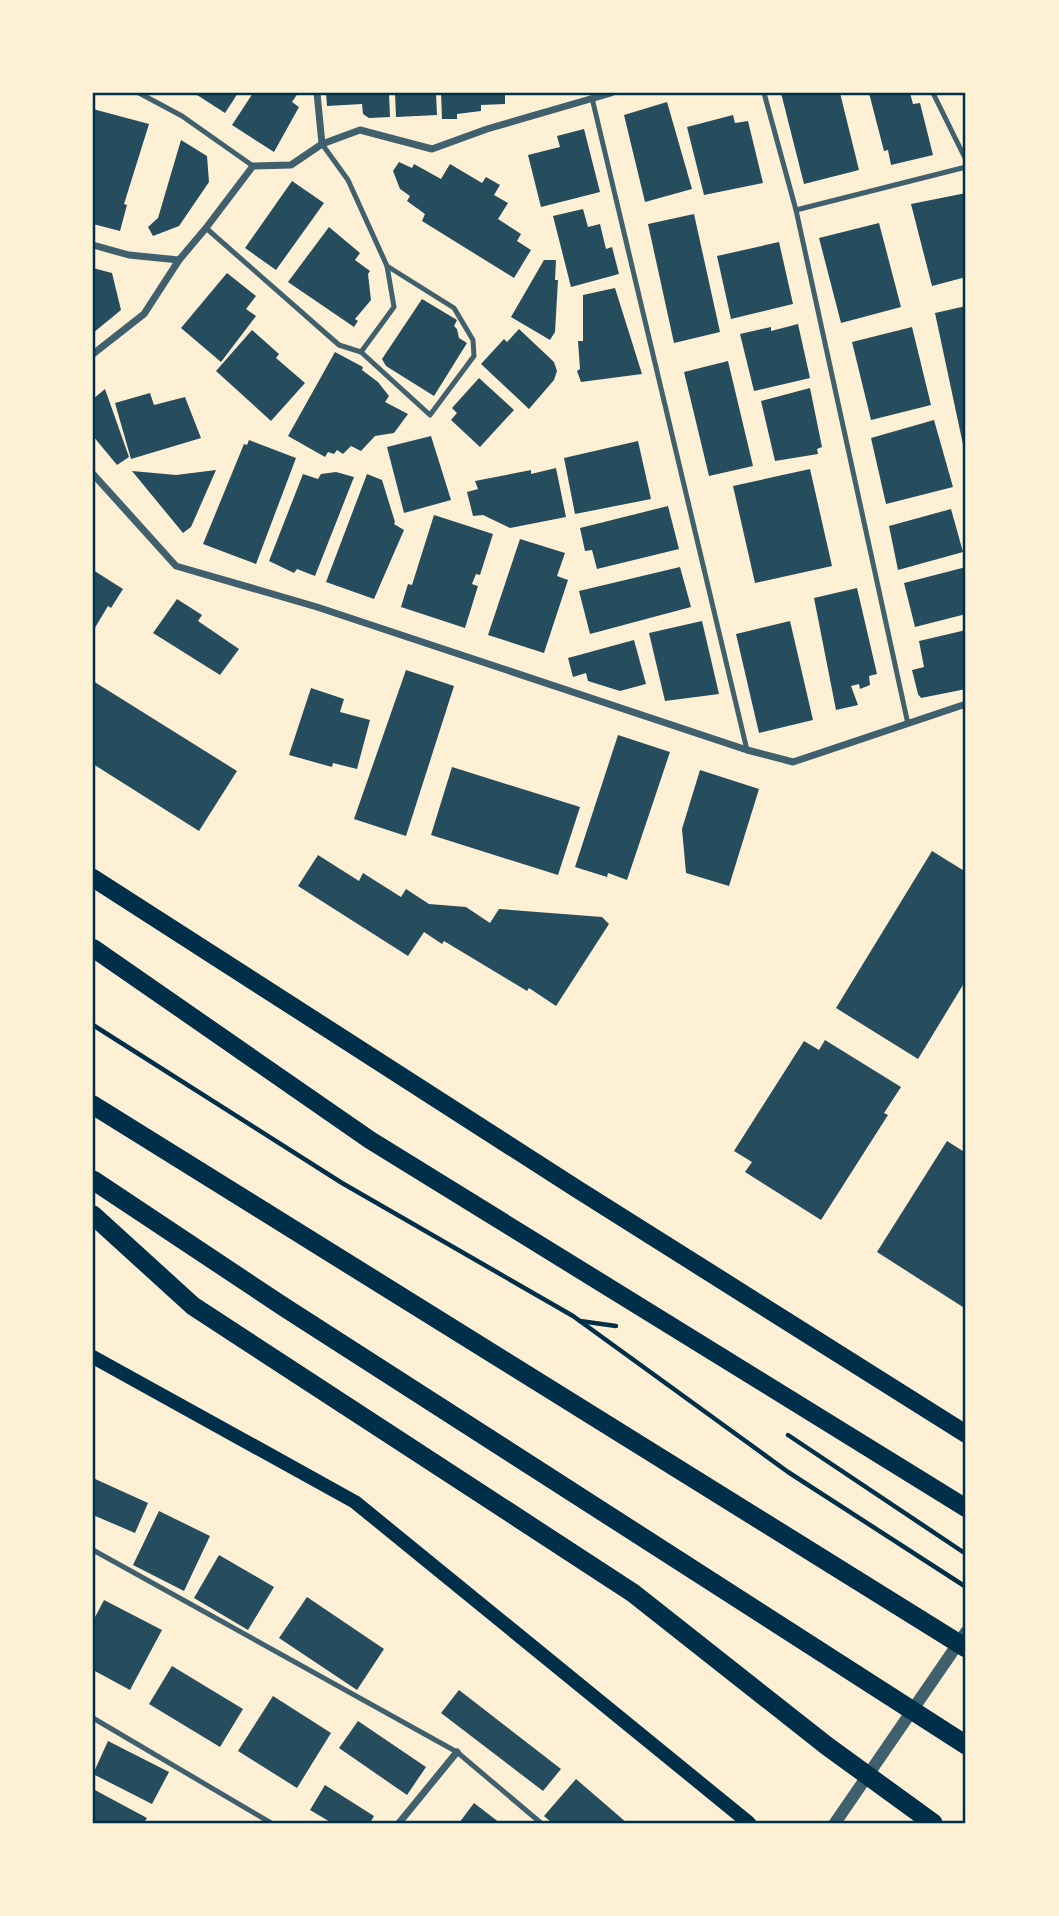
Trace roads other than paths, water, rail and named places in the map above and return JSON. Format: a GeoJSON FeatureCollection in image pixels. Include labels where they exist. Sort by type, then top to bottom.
{"type":"FeatureCollection","features":[{"type":"Feature","properties":{"kind":"highway"},"geometry":{"type":"LineString","coordinates":[[93,1105],[966,1648]]}},
{"type":"Feature","properties":{"kind":"highway"},"geometry":{"type":"LineString","coordinates":[[93,1181],[296,1315],[966,1745]]}},
{"type":"Feature","properties":{"kind":"highway"},"geometry":{"type":"LineString","coordinates":[[93,1215],[193,1306],[634,1593],[827,1746],[933,1823]]}},
{"type":"Feature","properties":{"kind":"main road"},"geometry":{"type":"LineString","coordinates":[[93,878],[589,1197],[966,1434]]}},
{"type":"Feature","properties":{"kind":"main road"},"geometry":{"type":"LineString","coordinates":[[93,948],[370,1140],[966,1508]]}},
{"type":"Feature","properties":{"kind":"main road"},"geometry":{"type":"LineString","coordinates":[[93,1357],[355,1502],[749,1823]]}},
{"type":"Feature","properties":{"kind":"street"},"geometry":{"type":"LineString","coordinates":[[317,93],[322,144]]}},
{"type":"Feature","properties":{"kind":"street"},"geometry":{"type":"LineString","coordinates":[[93,354],[144,314],[179,260],[253,166],[291,165],[322,144],[360,131],[432,149],[487,129],[611,93]]}},
{"type":"Feature","properties":{"kind":"street"},"geometry":{"type":"LineString","coordinates":[[93,245],[130,255],[179,260]]}},
{"type":"Feature","properties":{"kind":"street"},"geometry":{"type":"LineString","coordinates":[[93,474],[176,566],[317,607],[747,750],[793,762],[966,704]]}},
{"type":"Feature","properties":{"kind":"street"},"geometry":{"type":"LineString","coordinates":[[835,1823],[966,1632]]}},
{"type":"Feature","properties":{"kind":"street"},"geometry":{"type":"LineString","coordinates":[[399,1823],[457,1752]]}},
{"type":"Feature","properties":{"kind":"lane"},"geometry":{"type":"LineString","coordinates":[[139,93],[182,116],[253,166]]}},
{"type":"Feature","properties":{"kind":"lane"},"geometry":{"type":"LineString","coordinates":[[764,93],[796,210],[908,724]]}},
{"type":"Feature","properties":{"kind":"lane"},"geometry":{"type":"LineString","coordinates":[[933,93],[966,160]]}},
{"type":"Feature","properties":{"kind":"lane"},"geometry":{"type":"LineString","coordinates":[[592,98],[747,750]]}},
{"type":"Feature","properties":{"kind":"lane"},"geometry":{"type":"LineString","coordinates":[[322,144],[348,180],[387,266],[394,307],[361,352]]}},
{"type":"Feature","properties":{"kind":"lane"},"geometry":{"type":"LineString","coordinates":[[796,210],[966,167]]}},
{"type":"Feature","properties":{"kind":"lane"},"geometry":{"type":"LineString","coordinates":[[206,228],[339,345],[361,352],[430,415],[474,356],[473,340],[454,308],[387,266]]}},
{"type":"Feature","properties":{"kind":"lane"},"geometry":{"type":"LineString","coordinates":[[93,1550],[457,1752],[541,1823]]}},
{"type":"Feature","properties":{"kind":"lane"},"geometry":{"type":"LineString","coordinates":[[93,1718],[271,1823]]}}]}
